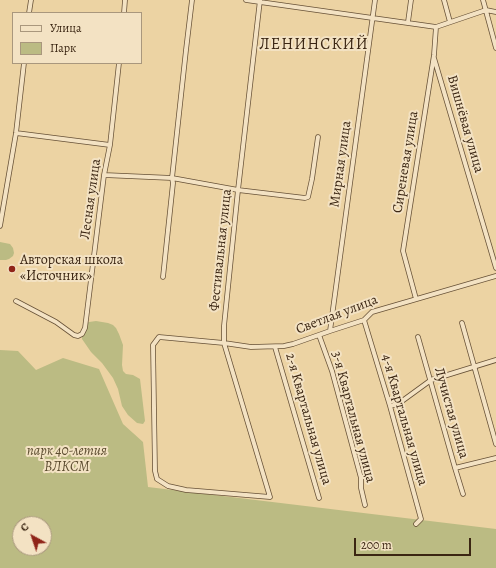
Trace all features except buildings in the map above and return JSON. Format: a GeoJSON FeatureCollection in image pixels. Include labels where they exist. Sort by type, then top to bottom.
{"type":"FeatureCollection","features":[{"type":"Feature","properties":{"kind":"street"},"geometry":{"type":"LineString","coordinates":[[29,12],[31,0]]}},
{"type":"Feature","properties":{"kind":"street"},"geometry":{"type":"LineString","coordinates":[[124,12],[125,0]]}},
{"type":"Feature","properties":{"kind":"street"},"geometry":{"type":"LineString","coordinates":[[163,277],[173,183],[172,178],[192,0]]}},
{"type":"Feature","properties":{"kind":"street"},"geometry":{"type":"LineString","coordinates":[[246,0],[436,26],[486,10],[496,12]]}},
{"type":"Feature","properties":{"kind":"street","name":"Мирная улица"},"geometry":{"type":"LineString","coordinates":[[330,331],[374,0]]}},
{"type":"Feature","properties":{"kind":"street"},"geometry":{"type":"LineString","coordinates":[[408,22],[410,0]]}},
{"type":"Feature","properties":{"kind":"street"},"geometry":{"type":"LineString","coordinates":[[444,0],[450,22]]}},
{"type":"Feature","properties":{"kind":"street"},"geometry":{"type":"LineString","coordinates":[[483,0],[496,48]]}},
{"type":"Feature","properties":{"kind":"street","name":"Фестивальная улица"},"geometry":{"type":"LineString","coordinates":[[260,1],[238,190],[224,326],[224,343],[270,497]]}},
{"type":"Feature","properties":{"kind":"street","name":"Сиреневая улица"},"geometry":{"type":"LineString","coordinates":[[416,300],[403,251],[434,55],[436,26]]}},
{"type":"Feature","properties":{"kind":"street","name":"Вишнёвая улица"},"geometry":{"type":"LineString","coordinates":[[434,55],[496,268]]}},
{"type":"Feature","properties":{"kind":"street"},"geometry":{"type":"LineString","coordinates":[[0,226],[16,132],[24,64]]}},
{"type":"Feature","properties":{"kind":"street","name":"Лесная улица"},"geometry":{"type":"LineString","coordinates":[[16,301],[56,322],[74,335],[77,336],[82,334],[85,328],[104,175],[110,145],[119,64]]}},
{"type":"Feature","properties":{"kind":"street"},"geometry":{"type":"LineString","coordinates":[[16,132],[110,145]]}},
{"type":"Feature","properties":{"kind":"street"},"geometry":{"type":"LineString","coordinates":[[104,175],[172,178],[238,190],[305,198],[308,197],[312,179],[318,136]]}},
{"type":"Feature","properties":{"kind":"street","name":"Светлая улица"},"geometry":{"type":"LineString","coordinates":[[270,497],[186,490],[168,486],[158,479],[155,471],[153,345],[159,337],[251,347],[293,344],[364,320],[372,312],[496,276]]}},
{"type":"Feature","properties":{"kind":"street","name":"4-я Квартальная улица"},"geometry":{"type":"LineString","coordinates":[[364,320],[390,406],[421,519],[416,524]]}},
{"type":"Feature","properties":{"kind":"street"},"geometry":{"type":"LineString","coordinates":[[462,323],[496,444]]}},
{"type":"Feature","properties":{"kind":"street","name":"3-я Квартальная улица"},"geometry":{"type":"LineString","coordinates":[[319,335],[332,371],[361,478],[361,488],[365,505]]}},
{"type":"Feature","properties":{"kind":"street","name":"Лучистая улица"},"geometry":{"type":"LineString","coordinates":[[418,337],[463,494]]}},
{"type":"Feature","properties":{"kind":"street","name":"2-я Квартальная улица"},"geometry":{"type":"LineString","coordinates":[[276,346],[319,498]]}},
{"type":"Feature","properties":{"kind":"street"},"geometry":{"type":"LineString","coordinates":[[390,406],[398,404],[431,380],[496,360]]}},
{"type":"Feature","properties":{"kind":"street"},"geometry":{"type":"LineString","coordinates":[[455,468],[496,458]]}},
{"type":"Feature","properties":{"kind":"green space"},"geometry":{"type":"Polygon","coordinates":[[[0,242],[10,244],[13,248],[13,256],[9,259],[0,260],[0,242]]]}},
{"type":"Feature","properties":{"kind":"green space"},"geometry":{"type":"Polygon","coordinates":[[[96,321],[108,323],[116,328],[123,345],[123,371],[126,374],[133,375],[140,379],[145,421],[143,424],[137,423],[128,415],[122,406],[118,389],[113,378],[82,339],[82,333],[86,324],[96,321]]]}},
{"type":"Feature","properties":{"kind":"green space","name":"парк 40-летия ВЛКСМ"},"geometry":{"type":"Polygon","coordinates":[[[0,350],[18,351],[36,370],[63,358],[99,369],[123,424],[143,442],[148,487],[496,529],[496,568],[0,568],[0,350]]]}},
{"type":"Feature","properties":{"kind":"place","name":"Авторская школа «Источник»"},"geometry":{"type":"Point","coordinates":[12,269]}},
{"type":"Feature","properties":{"kind":"district","name":"ЛЕНИНСКИЙ"},"geometry":{"type":"Point","coordinates":[314,45]}}]}
